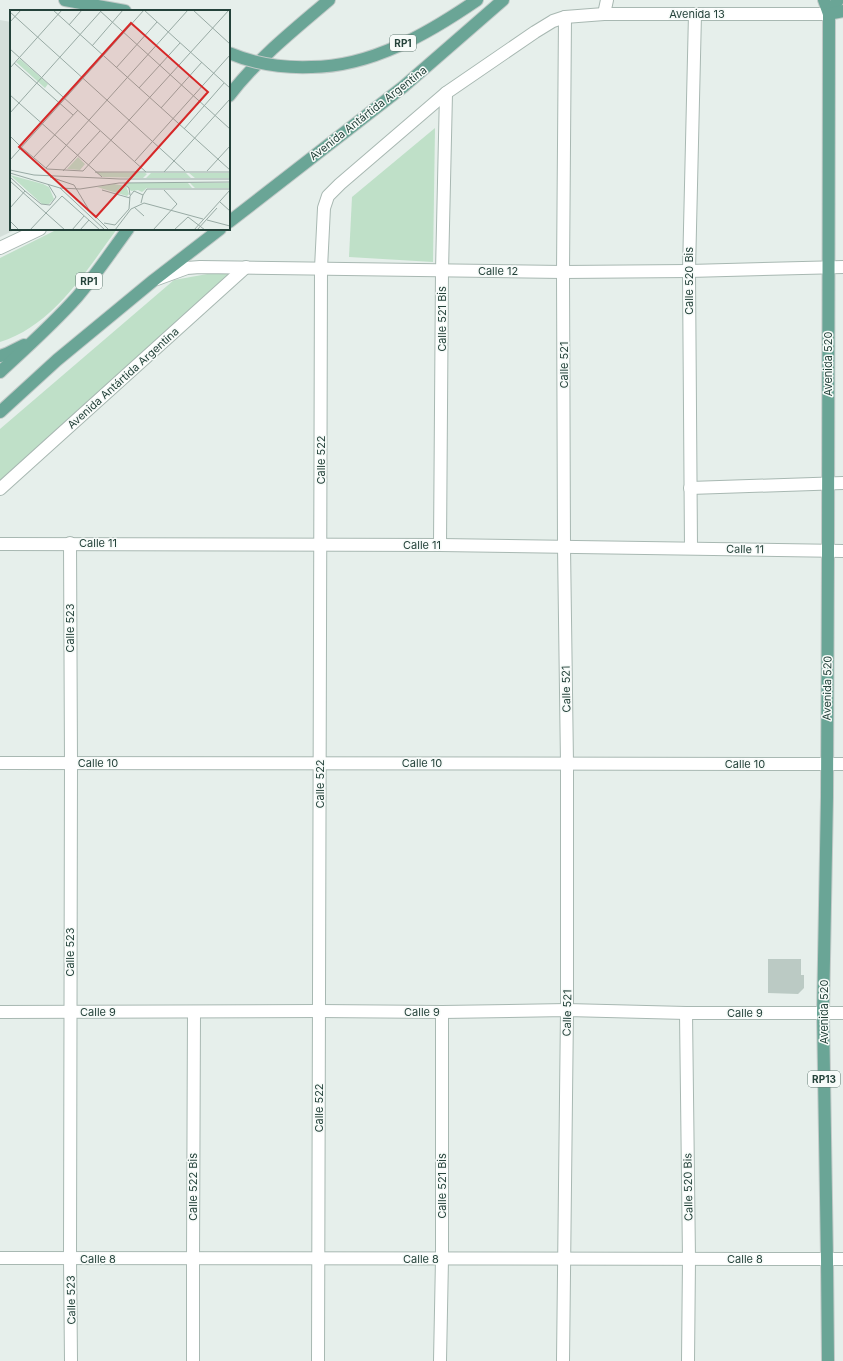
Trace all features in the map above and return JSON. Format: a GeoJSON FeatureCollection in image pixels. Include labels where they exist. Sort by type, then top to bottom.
{"type":"FeatureCollection","features":[{"type":"Feature","properties":{"kind":"main road"},"geometry":{"type":"LineString","coordinates":[[65,0],[120,10]]}},
{"type":"Feature","properties":{"kind":"main road"},"geometry":{"type":"LineString","coordinates":[[230,95],[241,80],[277,45],[329,0]]}},
{"type":"Feature","properties":{"kind":"main road","name":"RP1"},"geometry":{"type":"LineString","coordinates":[[230,53],[270,65],[288,67],[311,68],[347,63],[386,50],[419,35],[458,13],[477,0]]}},
{"type":"Feature","properties":{"kind":"main road","name":"Avenida Antártida Argentina"},"geometry":{"type":"LineString","coordinates":[[230,221],[403,87],[503,0]]}},
{"type":"Feature","properties":{"kind":"main road","name":"Avenida 520"},"geometry":{"type":"LineString","coordinates":[[824,0],[829,14],[828,551],[823,1012],[828,1259],[828,1361]]}},
{"type":"Feature","properties":{"kind":"main road"},"geometry":{"type":"LineString","coordinates":[[829,14],[838,0]]}},
{"type":"Feature","properties":{"kind":"main road","name":"Avenida 13"},"geometry":{"type":"LineString","coordinates":[[829,14],[843,11]]}},
{"type":"Feature","properties":{"kind":"main road","name":"Avenida 13"},"geometry":{"type":"LineString","coordinates":[[829,14],[843,16]]}},
{"type":"Feature","properties":{"kind":"main road","name":"RP1"},"geometry":{"type":"LineString","coordinates":[[46,330],[78,296],[127,230]]}},
{"type":"Feature","properties":{"kind":"main road"},"geometry":{"type":"LineString","coordinates":[[0,412],[57,360],[154,280],[219,230]]}},
{"type":"Feature","properties":{"kind":"main road"},"geometry":{"type":"LineString","coordinates":[[0,356],[15,349],[46,330]]}},
{"type":"Feature","properties":{"kind":"main road"},"geometry":{"type":"LineString","coordinates":[[0,372],[46,330]]}},
{"type":"Feature","properties":{"kind":"street"},"geometry":{"type":"LineString","coordinates":[[604,14],[606,0]]}},
{"type":"Feature","properties":{"kind":"street","name":"Avenida 13"},"geometry":{"type":"LineString","coordinates":[[565,18],[604,14],[829,14]]}},
{"type":"Feature","properties":{"kind":"street","name":"Calle 520 Bis"},"geometry":{"type":"LineString","coordinates":[[691,548],[689,271],[695,14]]}},
{"type":"Feature","properties":{"kind":"street"},"geometry":{"type":"LineString","coordinates":[[446,93],[535,32],[553,21],[565,18]]}},
{"type":"Feature","properties":{"kind":"street","name":"Calle 521"},"geometry":{"type":"LineString","coordinates":[[563,1361],[568,764],[564,548],[563,272],[565,18]]}},
{"type":"Feature","properties":{"kind":"street","name":"Calle 522"},"geometry":{"type":"LineString","coordinates":[[318,1361],[321,268],[324,208],[328,196],[340,184],[446,93]]}},
{"type":"Feature","properties":{"kind":"street","name":"Calle 521 Bis"},"geometry":{"type":"LineString","coordinates":[[440,545],[442,271],[446,93]]}},
{"type":"Feature","properties":{"kind":"street"},"geometry":{"type":"LineString","coordinates":[[0,248],[38,230]]}},
{"type":"Feature","properties":{"kind":"street","name":"Calle 12"},"geometry":{"type":"LineString","coordinates":[[154,280],[187,268],[200,267],[563,272],[689,271],[843,267]]}},
{"type":"Feature","properties":{"kind":"street","name":"Avenida Antártida Argentina"},"geometry":{"type":"LineString","coordinates":[[0,489],[246,267]]}},
{"type":"Feature","properties":{"kind":"street"},"geometry":{"type":"LineString","coordinates":[[690,488],[843,483]]}},
{"type":"Feature","properties":{"kind":"street","name":"Calle 523"},"geometry":{"type":"LineString","coordinates":[[70,543],[71,1361]]}},
{"type":"Feature","properties":{"kind":"street","name":"Calle 11"},"geometry":{"type":"LineString","coordinates":[[0,544],[440,545],[843,551]]}},
{"type":"Feature","properties":{"kind":"street","name":"Calle 10"},"geometry":{"type":"LineString","coordinates":[[0,762],[843,764]]}},
{"type":"Feature","properties":{"kind":"street","name":"Calle 9"},"geometry":{"type":"LineString","coordinates":[[0,1012],[442,1012],[567,1010],[686,1013],[843,1013]]}},
{"type":"Feature","properties":{"kind":"street","name":"Calle 522 Bis"},"geometry":{"type":"LineString","coordinates":[[193,1361],[194,1012]]}},
{"type":"Feature","properties":{"kind":"street","name":"Calle 521 Bis"},"geometry":{"type":"LineString","coordinates":[[440,1361],[442,1259],[442,1012]]}},
{"type":"Feature","properties":{"kind":"street","name":"Calle 520 Bis"},"geometry":{"type":"LineString","coordinates":[[686,1013],[689,1259],[688,1361]]}},
{"type":"Feature","properties":{"kind":"street","name":"Calle 8"},"geometry":{"type":"LineString","coordinates":[[0,1258],[843,1259]]}},
{"type":"Feature","properties":{"kind":"shaded area"},"geometry":{"type":"Polygon","coordinates":[[[0,20],[10,22],[10,230],[15,230],[0,237],[0,20]]]}},
{"type":"Feature","properties":{"kind":"green space"},"geometry":{"type":"Polygon","coordinates":[[[435,128],[433,262],[349,257],[352,197],[435,128]]]}},
{"type":"Feature","properties":{"kind":"green space"},"geometry":{"type":"Polygon","coordinates":[[[56,230],[116,230],[80,279],[52,310],[37,323],[19,334],[0,342],[0,258],[56,230]]]}},
{"type":"Feature","properties":{"kind":"green space"},"geometry":{"type":"Polygon","coordinates":[[[246,267],[0,484],[0,429],[174,280],[246,267]]]}},
{"type":"Feature","properties":{"kind":"building"},"geometry":{"type":"Polygon","coordinates":[[[768,959],[801,959],[801,975],[804,975],[804,988],[798,994],[768,993],[768,959]]]}}]}
